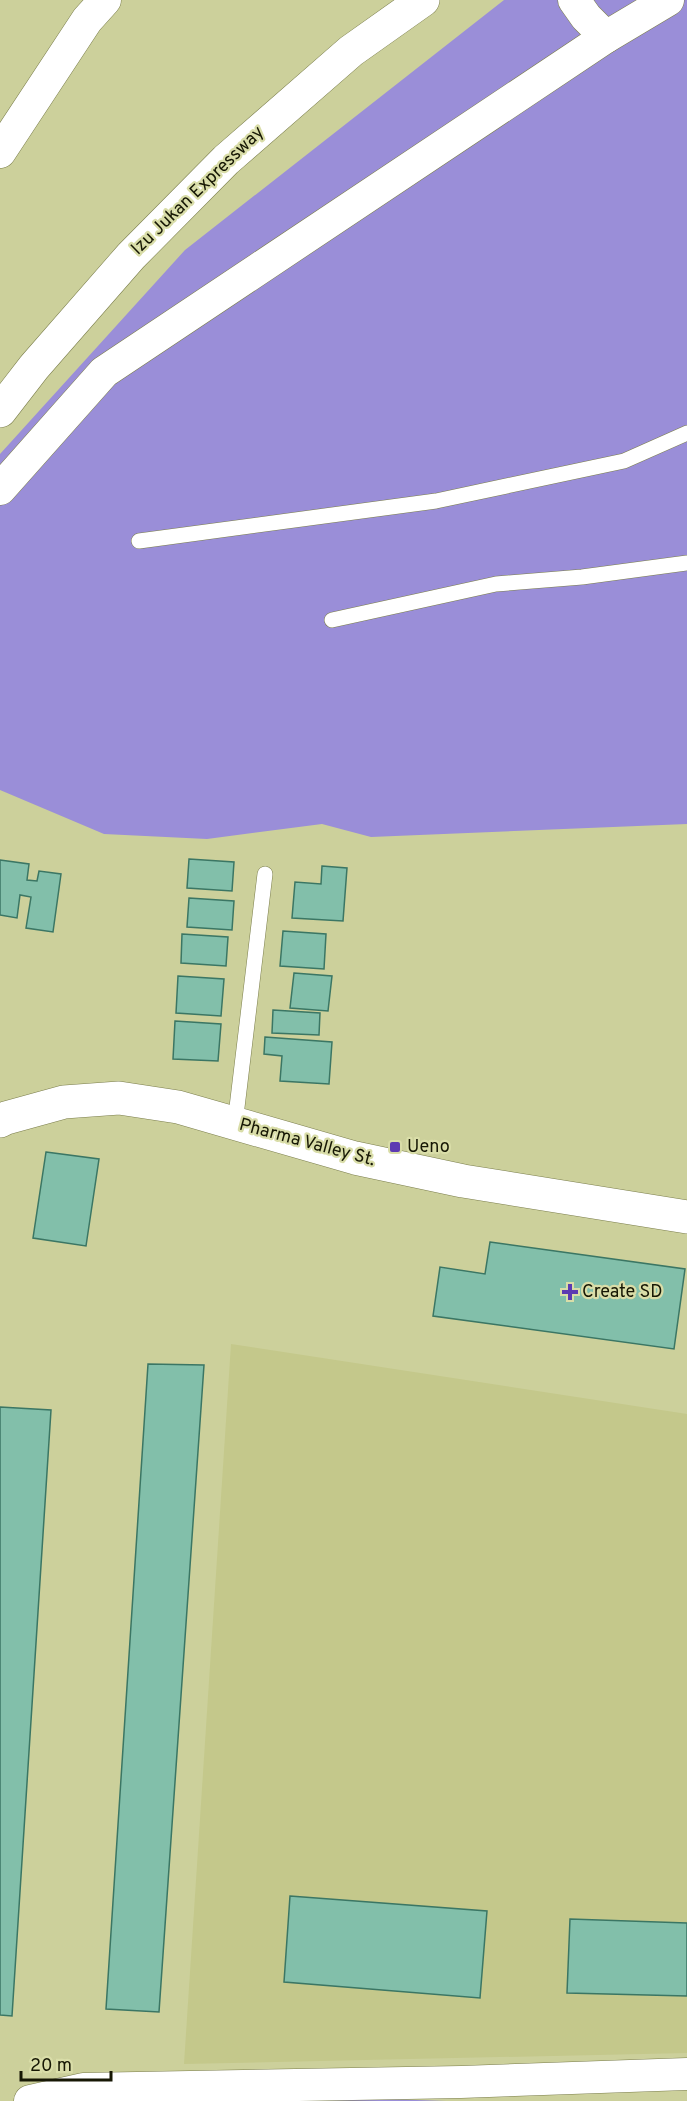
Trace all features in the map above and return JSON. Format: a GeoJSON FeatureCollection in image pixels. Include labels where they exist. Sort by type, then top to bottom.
{"type":"FeatureCollection","features":[{"type":"Feature","properties":{"kind":"main road","name":"Izu Jukan Expressway"},"geometry":{"type":"LineString","coordinates":[[0,383],[118,244],[212,146],[336,38],[386,0]]}},
{"type":"Feature","properties":{"kind":"main road","name":"Izu Jukan Expressway"},"geometry":{"type":"LineString","coordinates":[[0,411],[41,359],[131,256],[226,160],[351,51],[423,0]]}},
{"type":"Feature","properties":{"kind":"main road","name":"Pharma Valley St."},"geometry":{"type":"LineString","coordinates":[[0,1121],[64,1102],[119,1098],[178,1107],[355,1158],[463,1181],[687,1216]]}},
{"type":"Feature","properties":{"kind":"street"},"geometry":{"type":"LineString","coordinates":[[0,152],[87,20],[105,0]]}},
{"type":"Feature","properties":{"kind":"street"},"geometry":{"type":"LineString","coordinates":[[0,489],[104,372],[589,18],[668,0]]}},
{"type":"Feature","properties":{"kind":"street"},"geometry":{"type":"LineString","coordinates":[[30,2101],[83,2089],[449,2083],[687,2074]]}},
{"type":"Feature","properties":{"kind":"lane"},"geometry":{"type":"LineString","coordinates":[[139,541],[436,501],[624,461],[687,433]]}},
{"type":"Feature","properties":{"kind":"lane"},"geometry":{"type":"LineString","coordinates":[[332,620],[496,584],[582,577],[687,563]]}},
{"type":"Feature","properties":{"kind":"lane"},"geometry":{"type":"LineString","coordinates":[[235,1124],[265,874]]}},
{"type":"Feature","properties":{"kind":"shaded area"},"geometry":{"type":"Polygon","coordinates":[[[504,0],[687,0],[687,824],[371,837],[322,824],[207,839],[104,834],[0,790],[0,454],[185,250],[504,0]]]}},
{"type":"Feature","properties":{"kind":"shaded area"},"geometry":{"type":"Polygon","coordinates":[[[231,1344],[687,1414],[687,2053],[184,2064],[231,1344]]]}},
{"type":"Feature","properties":{"kind":"shaded area"},"geometry":{"type":"Polygon","coordinates":[[[357,2098],[446,2101],[251,2101],[357,2098]]]}},
{"type":"Feature","properties":{"kind":"building"},"geometry":{"type":"Polygon","coordinates":[[[189,859],[234,862],[232,891],[187,888],[189,859]]]}},
{"type":"Feature","properties":{"kind":"building"},"geometry":{"type":"Polygon","coordinates":[[[0,860],[29,864],[27,880],[37,881],[39,871],[61,874],[53,932],[26,928],[31,897],[20,895],[17,918],[0,915],[0,860]]]}},
{"type":"Feature","properties":{"kind":"building"},"geometry":{"type":"Polygon","coordinates":[[[322,866],[347,868],[343,921],[292,918],[295,882],[321,884],[322,866]]]}},
{"type":"Feature","properties":{"kind":"building"},"geometry":{"type":"Polygon","coordinates":[[[189,898],[234,901],[232,930],[187,927],[189,898]]]}},
{"type":"Feature","properties":{"kind":"building"},"geometry":{"type":"Polygon","coordinates":[[[283,931],[326,934],[324,969],[280,966],[283,931]]]}},
{"type":"Feature","properties":{"kind":"building"},"geometry":{"type":"Polygon","coordinates":[[[182,934],[228,937],[226,966],[181,963],[182,934]]]}},
{"type":"Feature","properties":{"kind":"building"},"geometry":{"type":"Polygon","coordinates":[[[294,973],[332,976],[328,1011],[290,1008],[294,973]]]}},
{"type":"Feature","properties":{"kind":"building"},"geometry":{"type":"Polygon","coordinates":[[[178,976],[224,979],[221,1016],[176,1013],[178,976]]]}},
{"type":"Feature","properties":{"kind":"building"},"geometry":{"type":"Polygon","coordinates":[[[273,1010],[320,1013],[319,1035],[272,1033],[273,1010]]]}},
{"type":"Feature","properties":{"kind":"building"},"geometry":{"type":"Polygon","coordinates":[[[175,1021],[221,1024],[218,1061],[173,1059],[175,1021]]]}},
{"type":"Feature","properties":{"kind":"building"},"geometry":{"type":"Polygon","coordinates":[[[265,1037],[332,1042],[329,1084],[280,1081],[282,1056],[264,1054],[265,1037]]]}},
{"type":"Feature","properties":{"kind":"building"},"geometry":{"type":"Polygon","coordinates":[[[46,1152],[99,1159],[86,1246],[33,1238],[46,1152]]]}},
{"type":"Feature","properties":{"kind":"building"},"geometry":{"type":"Polygon","coordinates":[[[490,1242],[685,1269],[674,1349],[433,1316],[440,1267],[485,1274],[490,1242]]]}},
{"type":"Feature","properties":{"kind":"building"},"geometry":{"type":"Polygon","coordinates":[[[148,1364],[204,1365],[159,2012],[106,2009],[148,1364]]]}},
{"type":"Feature","properties":{"kind":"building"},"geometry":{"type":"Polygon","coordinates":[[[0,1407],[51,1410],[12,2016],[0,2015],[0,1407]]]}},
{"type":"Feature","properties":{"kind":"building"},"geometry":{"type":"Polygon","coordinates":[[[290,1896],[487,1911],[480,1998],[284,1982],[290,1896]]]}},
{"type":"Feature","properties":{"kind":"building"},"geometry":{"type":"Polygon","coordinates":[[[570,1919],[687,1923],[687,1996],[567,1993],[570,1919]]]}},
{"type":"Feature","properties":{"kind":"place","name":"Ueno"},"geometry":{"type":"Point","coordinates":[395,1147]}},
{"type":"Feature","properties":{"kind":"place","name":"Create SD"},"geometry":{"type":"Point","coordinates":[570,1292]}}]}
